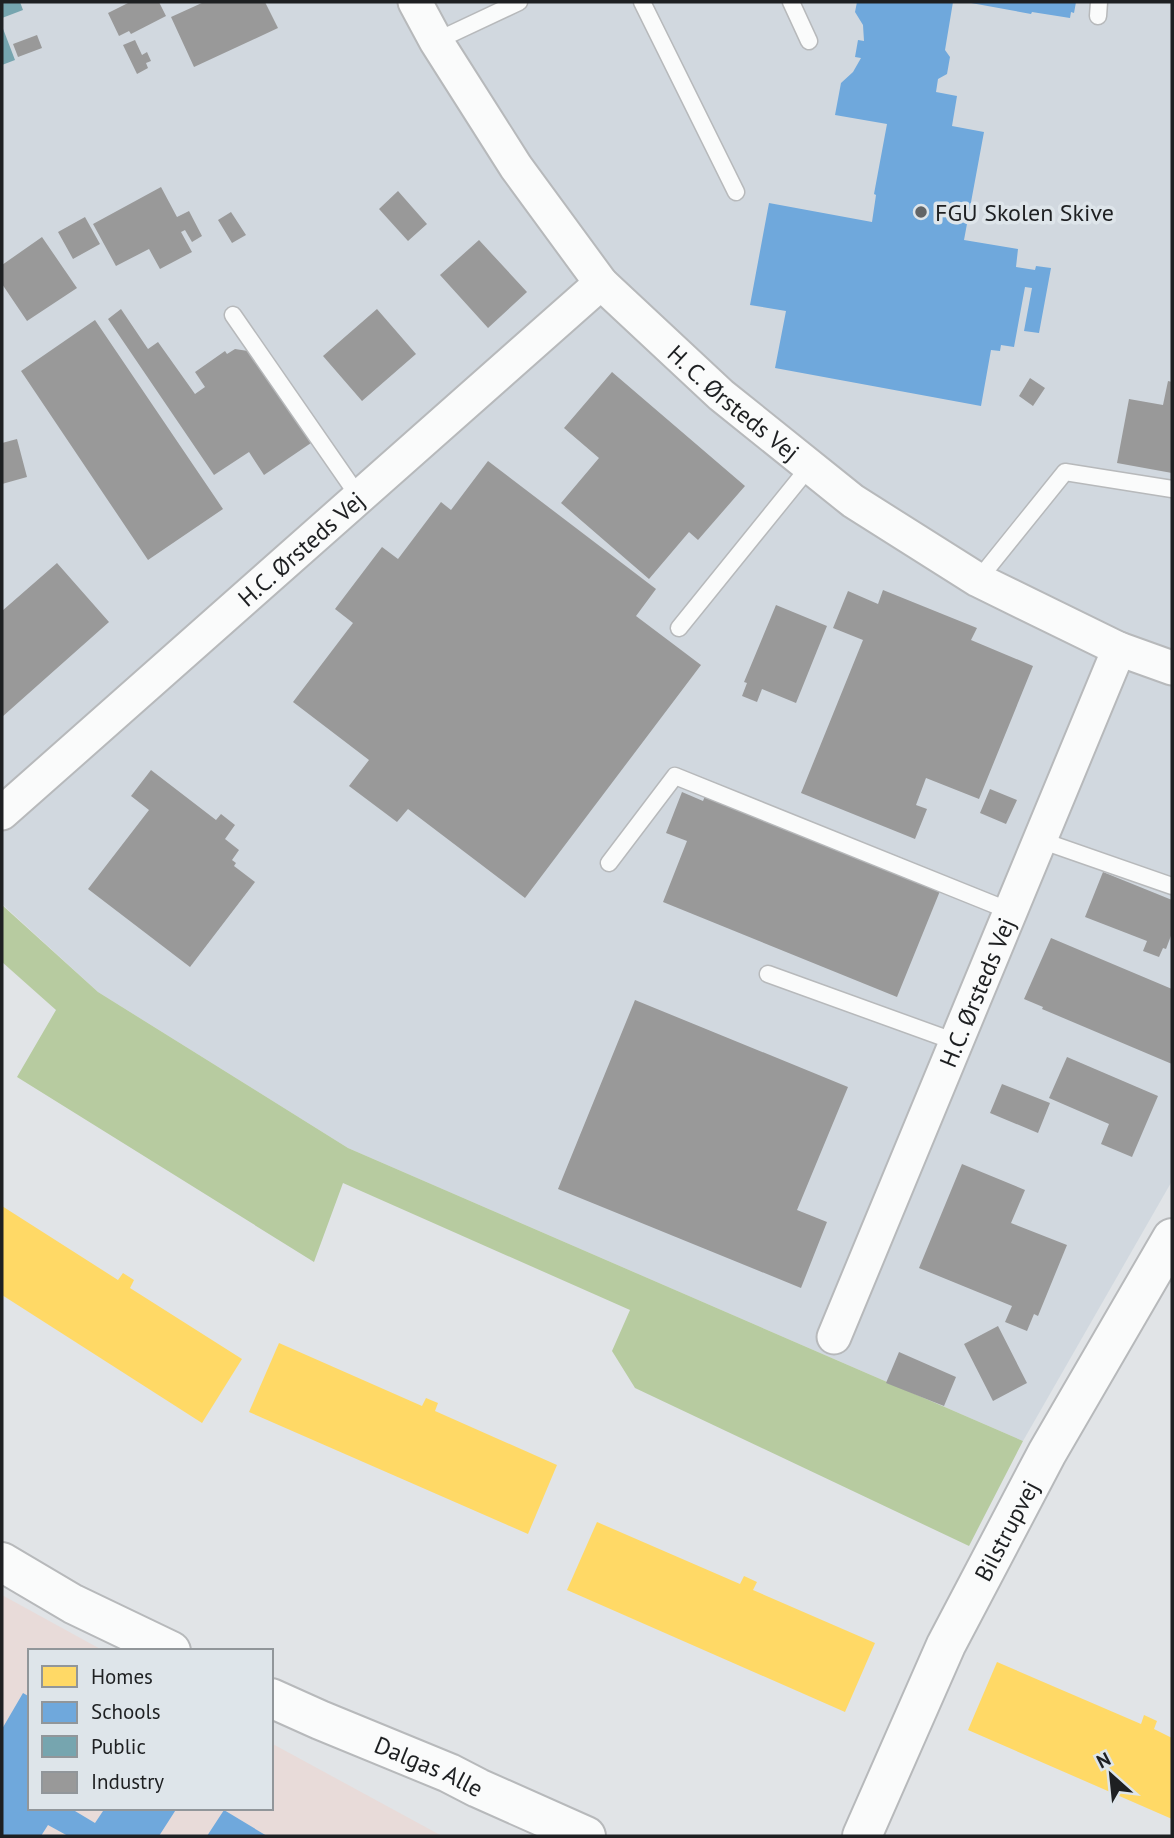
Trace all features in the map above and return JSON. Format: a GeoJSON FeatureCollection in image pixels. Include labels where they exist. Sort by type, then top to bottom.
{"type":"FeatureCollection","features":[{"type":"Feature","properties":{"kind":"street","name":"H. C. Ørsteds Vej"},"geometry":{"type":"LineString","coordinates":[[415,2],[436,41],[516,167],[601,284],[721,395],[853,500],[978,580],[1119,649],[1172,668]]}},
{"type":"Feature","properties":{"kind":"street","name":"H.C. Ørsteds Vej"},"geometry":{"type":"LineString","coordinates":[[2,813],[601,284]]}},
{"type":"Feature","properties":{"kind":"street","name":"H.C. Ørsteds Vej"},"geometry":{"type":"LineString","coordinates":[[834,1337],[1119,649]]}},
{"type":"Feature","properties":{"kind":"street","name":"Bilstrupvej"},"geometry":{"type":"LineString","coordinates":[[862,1836],[946,1645],[1047,1453],[1172,1238]]}},
{"type":"Feature","properties":{"kind":"street"},"geometry":{"type":"LineString","coordinates":[[2,1562],[73,1604],[167,1649]]}},
{"type":"Feature","properties":{"kind":"street","name":"Dalgas Alle"},"geometry":{"type":"LineString","coordinates":[[273,1699],[449,1773],[586,1836]]}},
{"type":"Feature","properties":{"kind":"lane"},"geometry":{"type":"LineString","coordinates":[[436,41],[519,2]]}},
{"type":"Feature","properties":{"kind":"lane"},"geometry":{"type":"LineString","coordinates":[[642,2],[736,192]]}},
{"type":"Feature","properties":{"kind":"lane"},"geometry":{"type":"LineString","coordinates":[[790,2],[809,41]]}},
{"type":"Feature","properties":{"kind":"lane"},"geometry":{"type":"LineString","coordinates":[[233,315],[359,497]]}},
{"type":"Feature","properties":{"kind":"lane"},"geometry":{"type":"LineString","coordinates":[[678,628],[810,466]]}},
{"type":"Feature","properties":{"kind":"lane"},"geometry":{"type":"LineString","coordinates":[[978,580],[1065,472],[1172,489]]}},
{"type":"Feature","properties":{"kind":"lane"},"geometry":{"type":"LineString","coordinates":[[609,863],[675,776],[1010,911]]}},
{"type":"Feature","properties":{"kind":"lane"},"geometry":{"type":"LineString","coordinates":[[1040,840],[1172,886]]}},
{"type":"Feature","properties":{"kind":"lane"},"geometry":{"type":"LineString","coordinates":[[768,974],[956,1042]]}},
{"type":"Feature","properties":{"kind":"shaded area"},"geometry":{"type":"Polygon","coordinates":[[[2,2],[1172,2],[1172,1181],[1023,1441],[348,1148],[98,992],[2,904],[2,2]]]}},
{"type":"Feature","properties":{"kind":"shaded area"},"geometry":{"type":"Polygon","coordinates":[[[2,1595],[100,1649],[28,1649],[28,1810],[273,1810],[273,1744],[442,1836],[2,1836],[2,1595]]]}},
{"type":"Feature","properties":{"kind":"green space"},"geometry":{"type":"Polygon","coordinates":[[[2,905],[98,992],[348,1148],[1023,1441],[969,1546],[635,1388],[612,1351],[630,1310],[343,1183],[314,1262],[17,1077],[56,1010],[2,962],[2,905]]]}},
{"type":"Feature","properties":{"kind":"building: Homes"},"geometry":{"type":"Polygon","coordinates":[[[2,1206],[118,1280],[123,1273],[134,1280],[130,1288],[242,1359],[202,1423],[2,1295],[2,1206]]]}},
{"type":"Feature","properties":{"kind":"building: Homes"},"geometry":{"type":"Polygon","coordinates":[[[279,1343],[422,1406],[426,1398],[438,1403],[435,1411],[557,1465],[528,1534],[249,1412],[279,1343]]]}},
{"type":"Feature","properties":{"kind":"building: Homes"},"geometry":{"type":"Polygon","coordinates":[[[597,1522],[740,1584],[744,1576],[757,1582],[753,1590],[875,1643],[845,1712],[567,1590],[597,1522]]]}},
{"type":"Feature","properties":{"kind":"building: Homes"},"geometry":{"type":"Polygon","coordinates":[[[997,1662],[1141,1724],[1144,1715],[1157,1721],[1154,1729],[1172,1738],[1172,1819],[968,1730],[997,1662]]]}},
{"type":"Feature","properties":{"kind":"building: Schools","name":"FGU Skolen Skive"},"geometry":{"type":"Polygon","coordinates":[[[857,2],[953,2],[945,50],[950,57],[947,74],[938,79],[936,92],[957,96],[952,126],[984,132],[964,240],[1018,249],[1016,267],[1035,270],[1036,266],[1051,268],[1039,333],[1024,331],[1032,288],[1025,287],[1014,347],[1001,345],[1000,351],[991,350],[981,406],[775,368],[786,311],[750,305],[769,203],[872,222],[874,194],[887,124],[835,115],[841,83],[853,72],[861,58],[855,57],[858,40],[864,41],[863,25],[855,12],[857,2]]]}},
{"type":"Feature","properties":{"kind":"building: Schools"},"geometry":{"type":"Polygon","coordinates":[[[971,2],[1076,2],[1070,18],[1031,14],[971,2]]]}},
{"type":"Feature","properties":{"kind":"building: Schools"},"geometry":{"type":"Polygon","coordinates":[[[23,1693],[28,1696],[28,1810],[73,1810],[95,1823],[104,1810],[176,1810],[159,1836],[68,1836],[48,1825],[41,1836],[2,1836],[2,1729],[23,1693]]]}},
{"type":"Feature","properties":{"kind":"building: Schools"},"geometry":{"type":"Polygon","coordinates":[[[224,1810],[267,1836],[207,1836],[224,1810]]]}},
{"type":"Feature","properties":{"kind":"building: Public"},"geometry":{"type":"Polygon","coordinates":[[[2,2],[20,2],[23,10],[2,18],[2,2]]]}},
{"type":"Feature","properties":{"kind":"building: Public"},"geometry":{"type":"Polygon","coordinates":[[[2,26],[15,60],[2,65],[2,26]]]}},
{"type":"Feature","properties":{"kind":"building: Industry"},"geometry":{"type":"Polygon","coordinates":[[[130,2],[159,2],[166,16],[131,34],[129,31],[119,36],[108,13],[130,2]]]}},
{"type":"Feature","properties":{"kind":"building: Industry"},"geometry":{"type":"Polygon","coordinates":[[[204,2],[265,2],[278,28],[194,67],[171,17],[204,2]]]}},
{"type":"Feature","properties":{"kind":"building: Industry"},"geometry":{"type":"Polygon","coordinates":[[[37,35],[42,48],[18,57],[13,44],[37,35]]]}},
{"type":"Feature","properties":{"kind":"building: Industry"},"geometry":{"type":"Polygon","coordinates":[[[135,40],[142,55],[147,52],[151,61],[146,63],[148,68],[137,74],[123,45],[135,40]]]}},
{"type":"Feature","properties":{"kind":"building: Industry"},"geometry":{"type":"Polygon","coordinates":[[[161,187],[177,217],[189,211],[202,236],[192,242],[185,230],[181,232],[192,252],[160,269],[149,249],[116,266],[93,224],[161,187]]]}},
{"type":"Feature","properties":{"kind":"building: Industry"},"geometry":{"type":"Polygon","coordinates":[[[398,191],[427,224],[408,241],[379,209],[398,191]]]}},
{"type":"Feature","properties":{"kind":"building: Industry"},"geometry":{"type":"Polygon","coordinates":[[[231,212],[246,235],[232,243],[218,220],[231,212]]]}},
{"type":"Feature","properties":{"kind":"building: Industry"},"geometry":{"type":"Polygon","coordinates":[[[85,217],[100,244],[73,259],[58,232],[85,217]]]}},
{"type":"Feature","properties":{"kind":"building: Industry"},"geometry":{"type":"Polygon","coordinates":[[[42,237],[77,288],[27,321],[2,284],[2,265],[42,237]]]}},
{"type":"Feature","properties":{"kind":"building: Industry"},"geometry":{"type":"Polygon","coordinates":[[[479,240],[527,292],[488,328],[440,275],[479,240]]]}},
{"type":"Feature","properties":{"kind":"building: Industry"},"geometry":{"type":"Polygon","coordinates":[[[121,309],[148,349],[158,342],[195,394],[205,387],[195,372],[225,351],[227,354],[235,349],[248,351],[252,357],[256,355],[299,419],[296,421],[311,443],[264,475],[249,452],[214,475],[108,319],[121,309]]]}},
{"type":"Feature","properties":{"kind":"building: Industry"},"geometry":{"type":"Polygon","coordinates":[[[377,309],[416,354],[362,401],[323,356],[377,309]]]}},
{"type":"Feature","properties":{"kind":"building: Industry"},"geometry":{"type":"Polygon","coordinates":[[[95,320],[223,509],[148,560],[21,371],[95,320]]]}},
{"type":"Feature","properties":{"kind":"building: Industry"},"geometry":{"type":"Polygon","coordinates":[[[612,372],[745,486],[698,540],[689,532],[649,579],[561,503],[599,458],[564,428],[612,372]]]}},
{"type":"Feature","properties":{"kind":"building: Industry"},"geometry":{"type":"Polygon","coordinates":[[[1030,378],[1045,388],[1033,406],[1019,396],[1030,378]]]}},
{"type":"Feature","properties":{"kind":"building: Industry"},"geometry":{"type":"Polygon","coordinates":[[[1168,381],[1172,382],[1172,473],[1117,463],[1129,399],[1163,405],[1168,381]]]}},
{"type":"Feature","properties":{"kind":"building: Industry"},"geometry":{"type":"Polygon","coordinates":[[[17,439],[27,477],[2,484],[2,443],[17,439]]]}},
{"type":"Feature","properties":{"kind":"building: Industry"},"geometry":{"type":"Polygon","coordinates":[[[488,461],[656,589],[636,616],[701,665],[525,898],[408,809],[397,822],[349,786],[369,760],[293,702],[353,623],[335,609],[382,547],[398,559],[441,502],[451,510],[488,461]]]}},
{"type":"Feature","properties":{"kind":"building: Industry"},"geometry":{"type":"Polygon","coordinates":[[[57,563],[109,622],[2,717],[2,611],[57,563]]]}},
{"type":"Feature","properties":{"kind":"building: Industry"},"geometry":{"type":"Polygon","coordinates":[[[883,590],[977,628],[971,640],[1033,666],[979,799],[926,778],[916,805],[927,809],[915,839],[801,793],[863,640],[833,628],[848,591],[878,604],[883,590]]]}},
{"type":"Feature","properties":{"kind":"building: Industry"},"geometry":{"type":"Polygon","coordinates":[[[776,605],[827,626],[796,703],[762,689],[757,702],[742,696],[747,683],[744,682],[776,605]]]}},
{"type":"Feature","properties":{"kind":"building: Industry"},"geometry":{"type":"Polygon","coordinates":[[[151,770],[216,820],[221,814],[235,825],[225,839],[239,850],[232,860],[236,863],[234,866],[255,882],[190,967],[88,889],[149,810],[131,796],[151,770]]]}},
{"type":"Feature","properties":{"kind":"building: Industry"},"geometry":{"type":"Polygon","coordinates":[[[990,789],[1017,800],[1006,824],[980,813],[990,789]]]}},
{"type":"Feature","properties":{"kind":"building: Industry"},"geometry":{"type":"Polygon","coordinates":[[[682,792],[703,801],[705,796],[940,891],[897,997],[663,902],[687,841],[666,833],[682,792]]]}},
{"type":"Feature","properties":{"kind":"building: Industry"},"geometry":{"type":"Polygon","coordinates":[[[1103,872],[1172,900],[1172,933],[1166,949],[1163,948],[1159,957],[1143,951],[1147,941],[1085,917],[1103,872]]]}},
{"type":"Feature","properties":{"kind":"building: Industry"},"geometry":{"type":"Polygon","coordinates":[[[1051,938],[1172,989],[1172,1064],[1024,999],[1051,938]]]}},
{"type":"Feature","properties":{"kind":"building: Industry"},"geometry":{"type":"Polygon","coordinates":[[[635,1000],[848,1087],[797,1210],[827,1222],[801,1288],[558,1189],[635,1000]]]}},
{"type":"Feature","properties":{"kind":"building: Industry"},"geometry":{"type":"Polygon","coordinates":[[[1067,1057],[1158,1096],[1132,1157],[1101,1144],[1109,1124],[1049,1098],[1067,1057]]]}},
{"type":"Feature","properties":{"kind":"building: Industry"},"geometry":{"type":"Polygon","coordinates":[[[1002,1084],[1050,1103],[1038,1133],[990,1113],[1002,1084]]]}},
{"type":"Feature","properties":{"kind":"building: Industry"},"geometry":{"type":"Polygon","coordinates":[[[962,1164],[1025,1190],[1011,1223],[1067,1245],[1038,1316],[1034,1314],[1027,1331],[1005,1322],[1012,1306],[919,1268],[962,1164]]]}},
{"type":"Feature","properties":{"kind":"building: Industry"},"geometry":{"type":"Polygon","coordinates":[[[998,1326],[1027,1383],[993,1401],[964,1344],[998,1326]]]}},
{"type":"Feature","properties":{"kind":"building: Industry"},"geometry":{"type":"Polygon","coordinates":[[[899,1352],[956,1377],[944,1406],[886,1383],[899,1352]]]}},
{"type":"Feature","properties":{"kind":"place","name":"FGU Skolen Skive"},"geometry":{"type":"Point","coordinates":[921,212]}}]}
